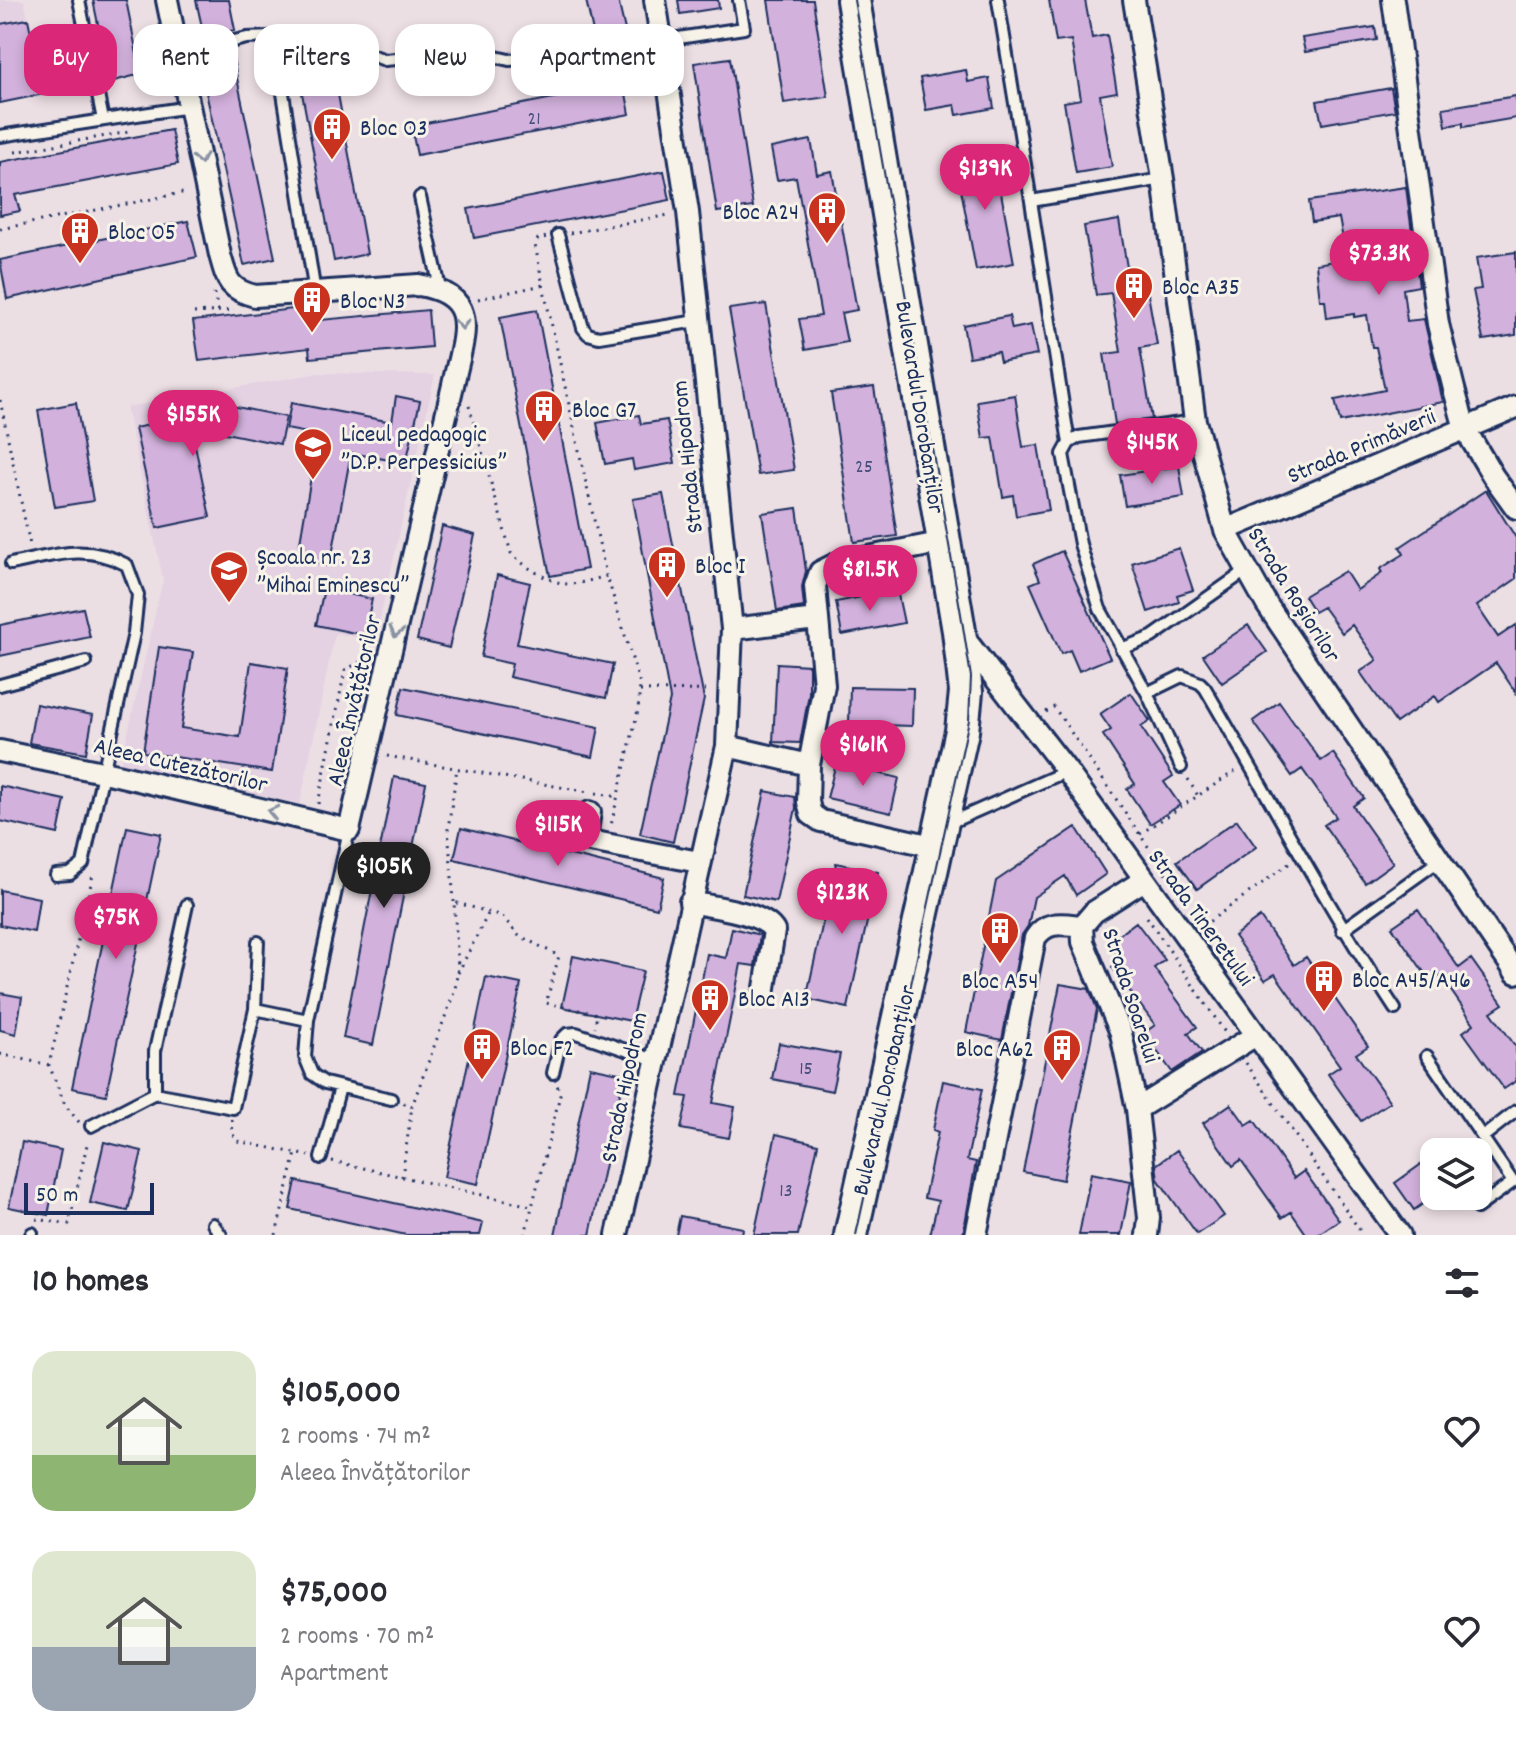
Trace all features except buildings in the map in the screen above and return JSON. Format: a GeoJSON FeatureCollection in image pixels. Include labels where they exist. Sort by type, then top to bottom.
{"type":"FeatureCollection","features":[{"type":"Feature","properties":{"kind":"main road","name":"Bulevardul Dorobanților"},"geometry":{"type":"LineString","coordinates":[[851,1235],[940,837],[965,708],[965,671],[959,631],[853,0]]}},
{"type":"Feature","properties":{"kind":"street"},"geometry":{"type":"LineString","coordinates":[[167,0],[172,24]]}},
{"type":"Feature","properties":{"kind":"street","name":"Strada Hipodrom"},"geometry":{"type":"LineString","coordinates":[[655,0],[659,24]]}},
{"type":"Feature","properties":{"kind":"street","name":"Strada Roșiorilor"},"geometry":{"type":"LineString","coordinates":[[1134,0],[1163,179],[1195,421],[1225,530],[1267,605],[1516,973]]}},
{"type":"Feature","properties":{"kind":"street"},"geometry":{"type":"LineString","coordinates":[[1393,0],[1438,324],[1465,429],[1516,508]]}},
{"type":"Feature","properties":{"kind":"street"},"geometry":{"type":"LineString","coordinates":[[187,96],[220,255],[230,286],[241,293],[255,296],[419,285],[440,288]]}},
{"type":"Feature","properties":{"kind":"street","name":"Strada Hipodrom"},"geometry":{"type":"LineString","coordinates":[[617,1235],[727,746],[732,629],[697,321],[688,212],[670,96]]}},
{"type":"Feature","properties":{"kind":"street","name":"Aleea Învățătorilor"},"geometry":{"type":"LineString","coordinates":[[349,830],[463,334],[461,308],[453,297],[440,288]]}},
{"type":"Feature","properties":{"kind":"street","name":"Strada Primăverii"},"geometry":{"type":"LineString","coordinates":[[1225,530],[1516,407]]}},
{"type":"Feature","properties":{"kind":"street"},"geometry":{"type":"LineString","coordinates":[[940,837],[821,821],[811,814],[808,802],[809,765],[824,685],[815,586],[820,572],[838,563],[944,542]]}},
{"type":"Feature","properties":{"kind":"street"},"geometry":{"type":"LineString","coordinates":[[732,629],[817,619]]}},
{"type":"Feature","properties":{"kind":"street","name":"Strada Tineretului"},"geometry":{"type":"LineString","coordinates":[[959,631],[1067,771],[1400,1235]]}},
{"type":"Feature","properties":{"kind":"street"},"geometry":{"type":"LineString","coordinates":[[727,746],[809,765]]}},
{"type":"Feature","properties":{"kind":"street","name":"Aleea Cutezătorilor"},"geometry":{"type":"LineString","coordinates":[[0,751],[102,771],[349,830]]}},
{"type":"Feature","properties":{"kind":"street"},"geometry":{"type":"LineString","coordinates":[[590,812],[586,838],[607,845],[699,862]]}},
{"type":"Feature","properties":{"kind":"street","name":"Strada Soarelui"},"geometry":{"type":"LineString","coordinates":[[1144,880],[1094,912],[1082,926],[1083,942],[1121,1033],[1137,1109],[1149,1218],[1147,1235]]}},
{"type":"Feature","properties":{"kind":"street"},"geometry":{"type":"LineString","coordinates":[[690,902],[770,923],[774,931],[764,994]]}},
{"type":"Feature","properties":{"kind":"street"},"geometry":{"type":"LineString","coordinates":[[976,1235],[1035,938],[1041,928],[1056,923],[1082,926]]}},
{"type":"Feature","properties":{"kind":"street","name":"Strada Soarelui"},"geometry":{"type":"LineString","coordinates":[[1137,1109],[1256,1035]]}},
{"type":"Feature","properties":{"kind":"lane"},"geometry":{"type":"LineString","coordinates":[[79,0],[103,120]]}},
{"type":"Feature","properties":{"kind":"lane"},"geometry":{"type":"LineString","coordinates":[[684,37],[744,28],[739,0]]}},
{"type":"Feature","properties":{"kind":"lane"},"geometry":{"type":"LineString","coordinates":[[998,0],[1069,443],[1063,461],[1083,555],[1100,609],[1147,693],[1181,767]]}},
{"type":"Feature","properties":{"kind":"lane"},"geometry":{"type":"LineString","coordinates":[[379,58],[385,60],[474,52],[511,60]]}},
{"type":"Feature","properties":{"kind":"lane"},"geometry":{"type":"LineString","coordinates":[[283,96],[315,293]]}},
{"type":"Feature","properties":{"kind":"lane"},"geometry":{"type":"LineString","coordinates":[[0,136],[189,107]]}},
{"type":"Feature","properties":{"kind":"lane"},"geometry":{"type":"LineString","coordinates":[[1031,201],[1163,179]]}},
{"type":"Feature","properties":{"kind":"lane"},"geometry":{"type":"LineString","coordinates":[[420,197],[440,288]]}},
{"type":"Feature","properties":{"kind":"lane"},"geometry":{"type":"LineString","coordinates":[[558,235],[583,328],[588,334],[599,337],[697,321]]}},
{"type":"Feature","properties":{"kind":"lane"},"geometry":{"type":"LineString","coordinates":[[1069,443],[1079,437],[1195,421]]}},
{"type":"Feature","properties":{"kind":"lane"},"geometry":{"type":"LineString","coordinates":[[11,564],[78,552],[107,554],[127,565],[138,595],[134,633],[83,864],[70,874],[56,875]]}},
{"type":"Feature","properties":{"kind":"lane"},"geometry":{"type":"LineString","coordinates":[[1121,649],[1152,637],[1247,570]]}},
{"type":"Feature","properties":{"kind":"lane"},"geometry":{"type":"LineString","coordinates":[[0,685],[86,662]]}},
{"type":"Feature","properties":{"kind":"lane"},"geometry":{"type":"LineString","coordinates":[[1147,693],[1182,676],[1200,683],[1302,855],[1342,930],[1395,1009]]}},
{"type":"Feature","properties":{"kind":"lane"},"geometry":{"type":"LineString","coordinates":[[940,837],[1067,771]]}},
{"type":"Feature","properties":{"kind":"lane"},"geometry":{"type":"LineString","coordinates":[[349,830],[308,1020],[305,1057],[312,1074],[325,1083],[391,1099]]}},
{"type":"Feature","properties":{"kind":"lane"},"geometry":{"type":"LineString","coordinates":[[1342,930],[1440,860]]}},
{"type":"Feature","properties":{"kind":"lane"},"geometry":{"type":"LineString","coordinates":[[155,1093],[155,1051],[187,905]]}},
{"type":"Feature","properties":{"kind":"lane"},"geometry":{"type":"LineString","coordinates":[[91,1126],[155,1093],[233,1108],[255,1009],[258,942]]}},
{"type":"Feature","properties":{"kind":"lane"},"geometry":{"type":"LineString","coordinates":[[255,1009],[308,1020]]}},
{"type":"Feature","properties":{"kind":"lane"},"geometry":{"type":"LineString","coordinates":[[553,1073],[561,1040],[567,1034],[576,1033],[655,1060]]}},
{"type":"Feature","properties":{"kind":"lane"},"geometry":{"type":"LineString","coordinates":[[1427,1056],[1484,1136],[1516,1111]]}},
{"type":"Feature","properties":{"kind":"lane"},"geometry":{"type":"LineString","coordinates":[[321,1158],[340,1087]]}},
{"type":"Feature","properties":{"kind":"lane"},"geometry":{"type":"LineString","coordinates":[[1492,1149],[1513,1182],[1492,1197]]}},
{"type":"Feature","properties":{"kind":"lane"},"geometry":{"type":"LineString","coordinates":[[213,1224],[221,1235]]}},
{"type":"Feature","properties":{"kind":"path"},"geometry":{"type":"LineString","coordinates":[[15,152],[130,132]]}},
{"type":"Feature","properties":{"kind":"path"},"geometry":{"type":"LineString","coordinates":[[0,229],[194,190]]}},
{"type":"Feature","properties":{"kind":"path"},"geometry":{"type":"LineString","coordinates":[[212,281],[218,311]]}},
{"type":"Feature","properties":{"kind":"path"},"geometry":{"type":"LineString","coordinates":[[543,285],[607,576],[640,691],[607,845]]}},
{"type":"Feature","properties":{"kind":"path"},"geometry":{"type":"LineString","coordinates":[[194,313],[233,310]]}},
{"type":"Feature","properties":{"kind":"path"},"geometry":{"type":"LineString","coordinates":[[0,400],[33,560]]}},
{"type":"Feature","properties":{"kind":"path"},"geometry":{"type":"LineString","coordinates":[[469,404],[511,553],[527,566],[562,583],[607,576]]}},
{"type":"Feature","properties":{"kind":"path"},"geometry":{"type":"LineString","coordinates":[[314,811],[345,670],[377,653]]}},
{"type":"Feature","properties":{"kind":"path"},"geometry":{"type":"LineString","coordinates":[[640,691],[713,690]]}},
{"type":"Feature","properties":{"kind":"path"},"geometry":{"type":"LineString","coordinates":[[368,752],[618,797]]}},
{"type":"Feature","properties":{"kind":"path"},"geometry":{"type":"LineString","coordinates":[[1140,834],[1248,763]]}},
{"type":"Feature","properties":{"kind":"path"},"geometry":{"type":"LineString","coordinates":[[1181,767],[1198,796]]}},
{"type":"Feature","properties":{"kind":"path"},"geometry":{"type":"LineString","coordinates":[[402,1177],[412,1106],[455,990],[454,902],[448,829],[457,768]]}},
{"type":"Feature","properties":{"kind":"path"},"geometry":{"type":"LineString","coordinates":[[1203,926],[1302,855]]}},
{"type":"Feature","properties":{"kind":"path"},"geometry":{"type":"LineString","coordinates":[[31,1234],[35,1219],[69,1224],[91,1126],[80,1124],[65,1105],[49,1065],[94,871]]}},
{"type":"Feature","properties":{"kind":"path"},"geometry":{"type":"LineString","coordinates":[[454,902],[502,916],[518,935],[559,956],[546,1003],[597,1014],[593,1039]]}},
{"type":"Feature","properties":{"kind":"path"},"geometry":{"type":"LineString","coordinates":[[456,976],[489,912]]}},
{"type":"Feature","properties":{"kind":"path"},"geometry":{"type":"LineString","coordinates":[[0,1054],[49,1065]]}},
{"type":"Feature","properties":{"kind":"path"},"geometry":{"type":"LineString","coordinates":[[525,1235],[560,1095],[553,1073]]}},
{"type":"Feature","properties":{"kind":"path"},"geometry":{"type":"LineString","coordinates":[[391,1099],[412,1106]]}},
{"type":"Feature","properties":{"kind":"path"},"geometry":{"type":"LineString","coordinates":[[233,1108],[232,1133],[237,1141],[531,1206]]}},
{"type":"Feature","properties":{"kind":"path"},"geometry":{"type":"LineString","coordinates":[[276,1235],[296,1153]]}},
{"type":"Feature","properties":{"kind":"shaded area"},"geometry":{"type":"Polygon","coordinates":[[[0,0],[24,0],[29,24],[24,24],[24,96],[35,96],[0,104],[0,0]]]}},
{"type":"Feature","properties":{"kind":"shaded area"},"geometry":{"type":"Polygon","coordinates":[[[319,373],[435,375],[375,641],[335,633],[300,804],[121,763],[163,579],[126,407],[319,373]]]}},
{"type":"Feature","properties":{"kind":"tram line"},"geometry":{"type":"LineString","coordinates":[[854,0],[971,677],[969,720],[856,1235]]}},
{"type":"Feature","properties":{"kind":"place","name":"Bloc O3"},"geometry":{"type":"Point","coordinates":[332,161]}},
{"type":"Feature","properties":{"kind":"place","name":"Bloc A24"},"geometry":{"type":"Point","coordinates":[827,245]}},
{"type":"Feature","properties":{"kind":"place","name":"Bloc O5"},"geometry":{"type":"Point","coordinates":[80,265]}},
{"type":"Feature","properties":{"kind":"place","name":"Bloc A35"},"geometry":{"type":"Point","coordinates":[1134,320]}},
{"type":"Feature","properties":{"kind":"place","name":"Bloc N3"},"geometry":{"type":"Point","coordinates":[312,334]}},
{"type":"Feature","properties":{"kind":"place","name":"Bloc G7"},"geometry":{"type":"Point","coordinates":[544,443]}},
{"type":"Feature","properties":{"kind":"place","name":"Liceul pedagogic ”D.P. Perpessicius”"},"geometry":{"type":"Point","coordinates":[313,481]}},
{"type":"Feature","properties":{"kind":"place","name":"Bloc I"},"geometry":{"type":"Point","coordinates":[667,599]}},
{"type":"Feature","properties":{"kind":"place","name":"Școala nr. 23 ”Mihai Eminescu”"},"geometry":{"type":"Point","coordinates":[229,604]}},
{"type":"Feature","properties":{"kind":"place","name":"Bloc A54"},"geometry":{"type":"Point","coordinates":[1000,965]}},
{"type":"Feature","properties":{"kind":"place","name":"Bloc A45/A46"},"geometry":{"type":"Point","coordinates":[1324,1013]}},
{"type":"Feature","properties":{"kind":"place","name":"Bloc A13"},"geometry":{"type":"Point","coordinates":[710,1032]}},
{"type":"Feature","properties":{"kind":"place","name":"Bloc F2"},"geometry":{"type":"Point","coordinates":[482,1081]}},
{"type":"Feature","properties":{"kind":"place","name":"Bloc A62"},"geometry":{"type":"Point","coordinates":[1062,1082]}}]}
